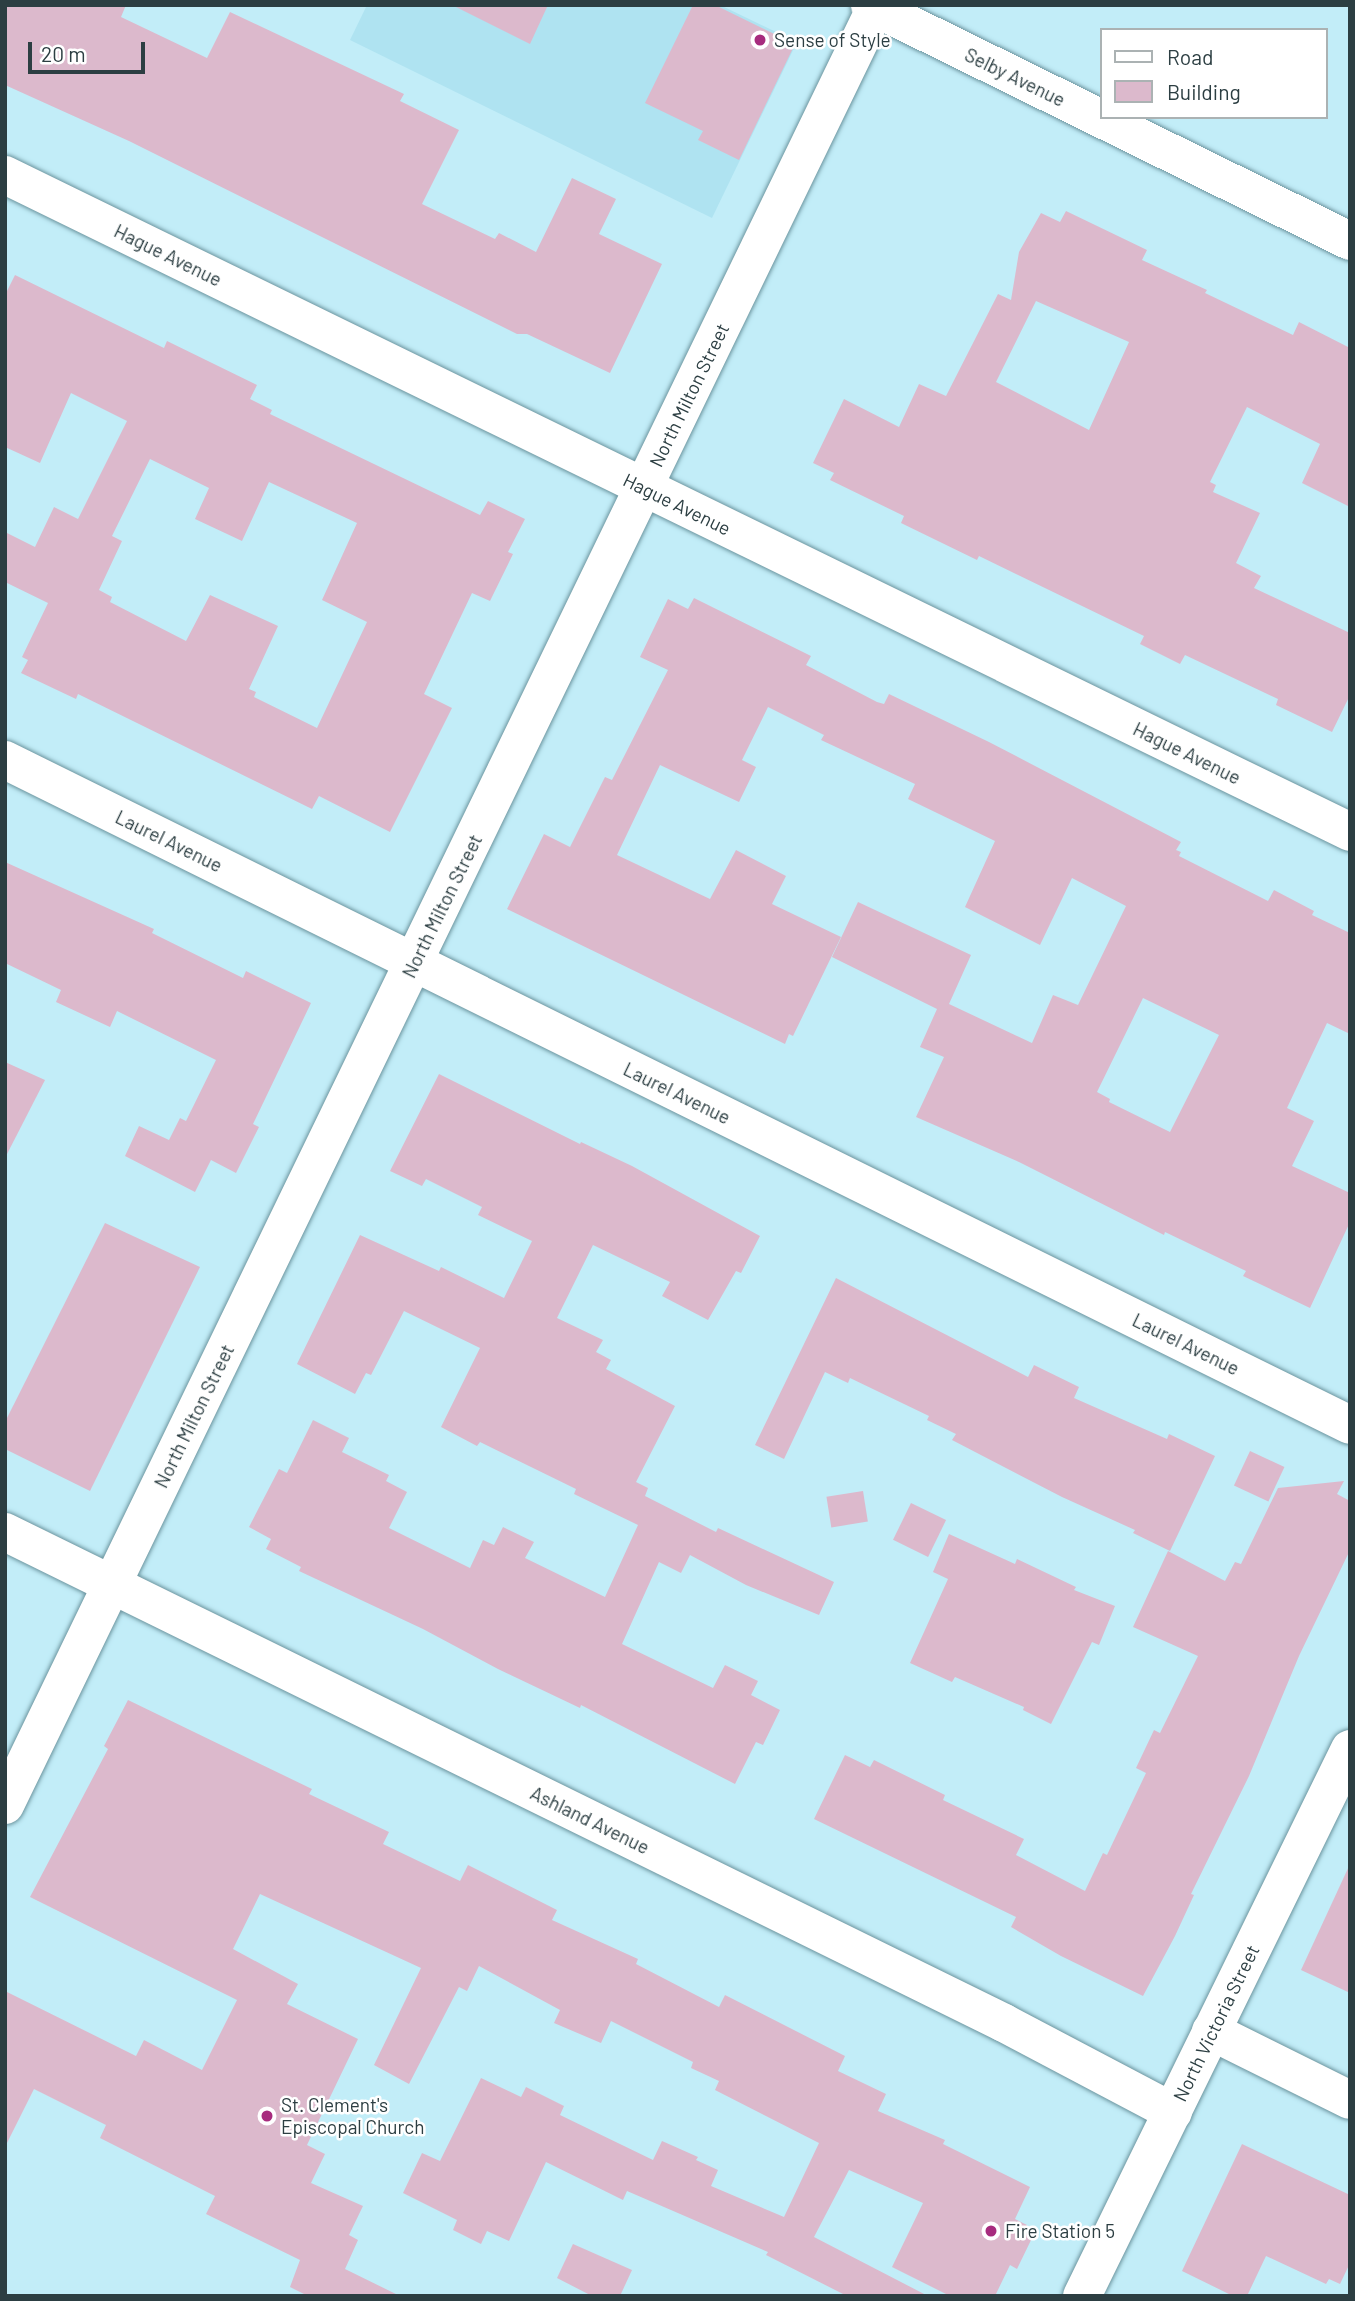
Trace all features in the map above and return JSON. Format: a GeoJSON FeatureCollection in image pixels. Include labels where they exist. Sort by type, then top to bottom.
{"type":"FeatureCollection","features":[{"type":"Feature","properties":{"kind":"street","name":"Selby Avenue"},"geometry":{"type":"LineString","coordinates":[[874,6],[1100,118]]}},
{"type":"Feature","properties":{"kind":"street","name":"North Milton Street"},"geometry":{"type":"LineString","coordinates":[[5,1805],[644,488],[874,6]]}},
{"type":"Feature","properties":{"kind":"street","name":"Selby Avenue"},"geometry":{"type":"LineString","coordinates":[[1103,119],[1350,241]]}},
{"type":"Feature","properties":{"kind":"street","name":"Hague Avenue"},"geometry":{"type":"LineString","coordinates":[[5,175],[1350,832]]}},
{"type":"Feature","properties":{"kind":"street","name":"Laurel Avenue"},"geometry":{"type":"LineString","coordinates":[[5,760],[1350,1425]]}},
{"type":"Feature","properties":{"kind":"street","name":"Ashland Avenue"},"geometry":{"type":"LineString","coordinates":[[5,1532],[1004,2023],[1173,2112]]}},
{"type":"Feature","properties":{"kind":"street","name":"North Victoria Street"},"geometry":{"type":"LineString","coordinates":[[1082,2296],[1350,1749]]}},
{"type":"Feature","properties":{"kind":"street"},"geometry":{"type":"LineString","coordinates":[[1212,2031],[1350,2100]]}},
{"type":"Feature","properties":{"kind":"shaded area"},"geometry":{"type":"Polygon","coordinates":[[[367,5],[720,5],[797,42],[712,218],[350,40],[367,5]]]}},
{"type":"Feature","properties":{"kind":"building"},"geometry":{"type":"Polygon","coordinates":[[[5,5],[126,5],[121,17],[207,58],[230,12],[404,94],[400,101],[459,130],[422,204],[495,239],[499,233],[536,252],[572,178],[616,199],[599,234],[662,264],[610,373],[527,334],[517,334],[129,141],[5,85],[5,5]]]}},
{"type":"Feature","properties":{"kind":"building"},"geometry":{"type":"Polygon","coordinates":[[[452,5],[548,5],[530,44],[452,5]]]}},
{"type":"Feature","properties":{"kind":"building"},"geometry":{"type":"Polygon","coordinates":[[[693,5],[715,5],[795,44],[739,160],[698,140],[703,131],[645,103],[693,5]]]}},
{"type":"Feature","properties":{"kind":"building"},"geometry":{"type":"Polygon","coordinates":[[[1066,211],[1147,250],[1142,260],[1207,290],[1205,293],[1293,335],[1299,322],[1350,348],[1350,507],[1302,483],[1320,444],[1247,407],[1210,482],[1216,485],[1213,492],[1260,513],[1236,563],[1261,576],[1254,588],[1350,633],[1350,695],[1332,732],[1276,705],[1278,699],[1185,655],[1180,664],[1140,644],[1144,636],[979,556],[977,560],[901,523],[904,516],[830,480],[834,473],[813,463],[844,399],[899,427],[919,384],[946,396],[998,294],[1011,300],[1019,252],[1041,213],[1060,222],[1066,211]],[[1036,301],[996,382],[1089,430],[1129,342],[1036,301]]]}},
{"type":"Feature","properties":{"kind":"building"},"geometry":{"type":"Polygon","coordinates":[[[15,275],[164,348],[167,341],[257,385],[250,399],[272,410],[270,414],[480,515],[488,501],[525,519],[508,552],[513,554],[490,601],[472,593],[424,694],[452,708],[390,832],[319,796],[312,809],[78,694],[76,699],[21,673],[28,660],[22,657],[48,603],[5,582],[5,532],[35,547],[54,507],[78,519],[127,421],[71,393],[40,463],[5,447],[5,295],[15,275]],[[150,459],[112,536],[122,541],[99,590],[112,597],[110,602],[186,641],[210,595],[278,626],[249,689],[256,692],[254,697],[317,728],[367,622],[322,600],[357,523],[269,482],[242,541],[195,519],[209,488],[150,459]]]}},
{"type":"Feature","properties":{"kind":"building"},"geometry":{"type":"Polygon","coordinates":[[[694,598],[811,656],[806,665],[877,702],[884,704],[889,694],[989,742],[1181,842],[1176,850],[1181,852],[1179,856],[1268,901],[1274,890],[1314,911],[1312,915],[1350,933],[1350,1034],[1327,1023],[1287,1108],[1314,1121],[1292,1166],[1350,1193],[1350,1222],[1310,1308],[1243,1276],[1246,1271],[1165,1232],[1164,1235],[1019,1162],[916,1117],[944,1057],[920,1047],[937,1009],[832,957],[858,902],[971,955],[949,1004],[1032,1043],[1053,995],[1078,1005],[1126,906],[1072,878],[1040,945],[965,907],[995,841],[908,799],[915,784],[821,740],[824,735],[768,707],[742,760],[756,767],[739,802],[660,765],[617,855],[710,899],[736,850],[786,876],[772,904],[841,937],[793,1036],[789,1034],[785,1044],[507,909],[544,834],[570,847],[605,777],[612,780],[668,670],[640,657],[668,599],[688,609],[694,598]],[[1143,998],[1097,1092],[1110,1099],[1109,1102],[1170,1132],[1219,1035],[1143,998]]]}},
{"type":"Feature","properties":{"kind":"building"},"geometry":{"type":"Polygon","coordinates":[[[5,862],[154,929],[152,933],[243,978],[246,971],[311,1003],[253,1124],[259,1127],[236,1173],[211,1160],[195,1192],[125,1156],[139,1126],[169,1140],[180,1118],[186,1121],[216,1060],[117,1011],[110,1027],[56,1002],[61,990],[5,963],[5,862]]]}},
{"type":"Feature","properties":{"kind":"building"},"geometry":{"type":"Polygon","coordinates":[[[5,1062],[45,1080],[5,1158],[5,1062]]]}},
{"type":"Feature","properties":{"kind":"building"},"geometry":{"type":"Polygon","coordinates":[[[439,1074],[580,1144],[581,1142],[632,1166],[760,1236],[741,1273],[736,1271],[708,1320],[662,1296],[670,1282],[593,1245],[557,1318],[603,1340],[596,1352],[611,1360],[606,1369],[675,1406],[636,1482],[648,1488],[645,1496],[716,1532],[718,1528],[834,1582],[819,1615],[746,1585],[690,1555],[681,1573],[659,1562],[622,1644],[713,1688],[725,1665],[758,1681],[751,1695],[780,1710],[763,1745],[756,1742],[735,1784],[581,1705],[580,1708],[423,1629],[299,1571],[301,1567],[266,1549],[271,1539],[249,1527],[279,1469],[287,1473],[313,1420],[349,1438],[342,1452],[389,1475],[386,1481],[407,1492],[389,1528],[470,1568],[483,1540],[494,1545],[503,1527],[534,1542],[525,1558],[605,1597],[638,1525],[574,1494],[576,1489],[480,1442],[477,1446],[441,1427],[480,1348],[404,1311],[371,1375],[366,1373],[355,1394],[297,1364],[360,1235],[439,1271],[441,1267],[504,1298],[532,1241],[478,1215],[482,1207],[426,1179],[422,1186],[390,1171],[439,1074]]]}},
{"type":"Feature","properties":{"kind":"building"},"geometry":{"type":"Polygon","coordinates":[[[105,1223],[200,1267],[90,1491],[5,1449],[5,1422],[105,1223]]]}},
{"type":"Feature","properties":{"kind":"building"},"geometry":{"type":"Polygon","coordinates":[[[836,1278],[1028,1377],[1034,1365],[1079,1387],[1074,1398],[1167,1439],[1169,1434],[1215,1456],[1170,1551],[1133,1533],[1135,1530],[1062,1497],[952,1440],[956,1434],[927,1420],[929,1416],[850,1378],[848,1383],[825,1372],[784,1459],[755,1445],[836,1278]]]}},
{"type":"Feature","properties":{"kind":"building"},"geometry":{"type":"Polygon","coordinates":[[[1250,1451],[1284,1467],[1268,1501],[1234,1485],[1250,1451]]]}},
{"type":"Feature","properties":{"kind":"building"},"geometry":{"type":"Polygon","coordinates":[[[1344,1481],[1337,1494],[1350,1501],[1350,1550],[1299,1656],[1249,1776],[1191,1894],[1194,1895],[1175,1936],[1143,1996],[1061,1956],[1011,1927],[1016,1917],[814,1819],[845,1755],[870,1767],[874,1760],[945,1795],[943,1800],[1024,1839],[1016,1855],[1085,1891],[1103,1853],[1107,1855],[1146,1773],[1136,1768],[1154,1730],[1160,1733],[1198,1656],[1133,1627],[1168,1551],[1225,1581],[1235,1562],[1241,1564],[1278,1488],[1344,1481]]]}},
{"type":"Feature","properties":{"kind":"building"},"geometry":{"type":"Polygon","coordinates":[[[863,1491],[868,1522],[831,1527],[826,1497],[863,1491]]]}},
{"type":"Feature","properties":{"kind":"building"},"geometry":{"type":"Polygon","coordinates":[[[911,1503],[946,1520],[928,1557],[893,1540],[911,1503]]]}},
{"type":"Feature","properties":{"kind":"building"},"geometry":{"type":"Polygon","coordinates":[[[949,1534],[1015,1564],[1017,1559],[1076,1587],[1074,1590],[1115,1606],[1099,1645],[1092,1642],[1051,1724],[1023,1710],[1024,1707],[955,1677],[952,1682],[910,1663],[948,1579],[933,1572],[949,1534]]]}},
{"type":"Feature","properties":{"kind":"building"},"geometry":{"type":"Polygon","coordinates":[[[128,1700],[312,1789],[309,1794],[389,1832],[383,1844],[460,1881],[468,1865],[557,1910],[552,1920],[638,1959],[636,1964],[719,2007],[725,1995],[845,2056],[838,2071],[886,2094],[878,2111],[945,2140],[943,2144],[1030,2187],[1015,2219],[1027,2225],[1024,2232],[1033,2236],[1017,2269],[1010,2265],[995,2296],[950,2296],[892,2267],[923,2203],[849,2170],[814,2237],[928,2296],[847,2296],[766,2255],[768,2252],[627,2191],[623,2200],[546,2162],[509,2241],[487,2231],[481,2244],[453,2230],[457,2220],[403,2193],[422,2153],[440,2161],[481,2078],[521,2097],[526,2087],[564,2106],[560,2115],[653,2160],[662,2141],[698,2157],[696,2160],[718,2170],[711,2186],[784,2217],[819,2143],[715,2090],[719,2081],[691,2068],[693,2062],[611,2021],[601,2043],[554,2023],[560,2010],[479,1966],[467,1991],[459,1987],[409,2084],[374,2065],[421,1968],[260,1894],[233,1949],[298,1984],[287,2004],[358,2039],[307,2145],[325,2154],[311,2183],[363,2206],[349,2235],[358,2240],[345,2269],[400,2296],[308,2296],[290,2287],[300,2260],[206,2214],[215,2196],[100,2138],[106,2125],[34,2089],[5,2147],[5,1991],[136,2056],[144,2040],[202,2070],[237,2000],[30,1897],[108,1749],[104,1746],[128,1700]]]}},
{"type":"Feature","properties":{"kind":"building"},"geometry":{"type":"Polygon","coordinates":[[[1350,1864],[1350,1993],[1301,1970],[1350,1864]]]}},
{"type":"Feature","properties":{"kind":"building"},"geometry":{"type":"Polygon","coordinates":[[[1242,2144],[1350,2195],[1350,2263],[1340,2284],[1329,2279],[1326,2284],[1266,2256],[1247,2296],[1233,2296],[1182,2271],[1242,2144]]]}},
{"type":"Feature","properties":{"kind":"building"},"geometry":{"type":"Polygon","coordinates":[[[573,2244],[632,2270],[620,2296],[592,2296],[557,2278],[573,2244]]]}},
{"type":"Feature","properties":{"kind":"place","name":"Sense of Style"},"geometry":{"type":"Point","coordinates":[760,40]}},
{"type":"Feature","properties":{"kind":"place","name":"St. Clement's Episcopal Church"},"geometry":{"type":"Point","coordinates":[267,2116]}},
{"type":"Feature","properties":{"kind":"place","name":"Fire Station 5"},"geometry":{"type":"Point","coordinates":[991,2231]}}]}
